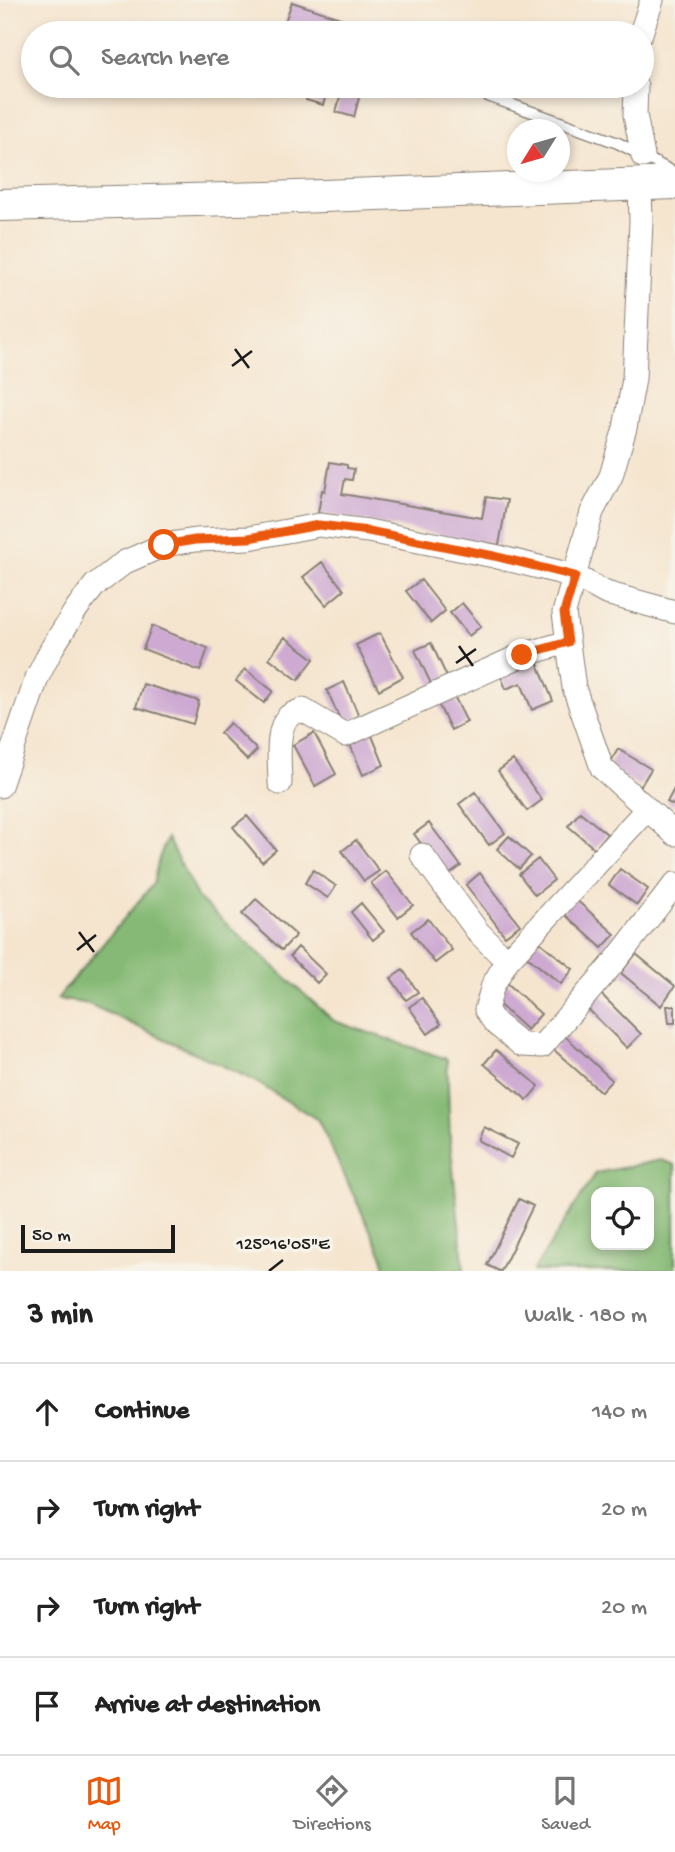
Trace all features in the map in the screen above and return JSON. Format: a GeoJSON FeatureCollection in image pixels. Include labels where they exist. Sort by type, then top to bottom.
{"type":"FeatureCollection","features":[{"type":"Feature","properties":{"kind":"main road"},"geometry":{"type":"LineString","coordinates":[[0,205],[269,198],[641,171],[675,183]]}},
{"type":"Feature","properties":{"kind":"street"},"geometry":{"type":"LineString","coordinates":[[645,21],[652,0]]}},
{"type":"Feature","properties":{"kind":"street"},"geometry":{"type":"LineString","coordinates":[[636,98],[641,171],[641,221],[634,379],[625,428],[611,476],[592,512],[564,613],[574,688],[602,768],[675,834]]}},
{"type":"Feature","properties":{"kind":"street"},"geometry":{"type":"LineString","coordinates":[[0,786],[37,678],[77,608],[95,585],[125,562],[164,545],[195,540],[249,538],[319,525],[368,531],[575,576],[606,593],[675,612]]}},
{"type":"Feature","properties":{"kind":"street"},"geometry":{"type":"LineString","coordinates":[[280,783],[280,734],[285,719],[293,713],[303,710],[345,735],[522,655],[568,642]]}},
{"type":"Feature","properties":{"kind":"street"},"geometry":{"type":"LineString","coordinates":[[647,809],[507,961],[493,985],[486,1010],[495,1023],[522,1045],[542,1046],[616,960],[675,884]]}},
{"type":"Feature","properties":{"kind":"street"},"geometry":{"type":"LineString","coordinates":[[422,855],[478,933],[507,961]]}},
{"type":"Feature","properties":{"kind":"lane"},"geometry":{"type":"LineString","coordinates":[[493,98],[618,143],[641,171],[675,173]]}},
{"type":"Feature","properties":{"kind":"green space"},"geometry":{"type":"Polygon","coordinates":[[[167,838],[198,898],[334,1021],[447,1059],[450,1140],[464,1271],[385,1271],[383,1257],[318,1120],[251,1079],[89,1004],[57,999],[153,884],[167,838]]]}},
{"type":"Feature","properties":{"kind":"green space"},"geometry":{"type":"Polygon","coordinates":[[[661,1160],[675,1165],[675,1271],[533,1271],[596,1173],[661,1160]]]}},
{"type":"Feature","properties":{"kind":"building"},"geometry":{"type":"Polygon","coordinates":[[[292,2],[349,21],[285,21],[292,2]]]}},
{"type":"Feature","properties":{"kind":"building"},"geometry":{"type":"Polygon","coordinates":[[[307,98],[325,98],[323,105],[307,98]]]}},
{"type":"Feature","properties":{"kind":"building"},"geometry":{"type":"Polygon","coordinates":[[[340,98],[359,98],[354,117],[336,112],[340,98]]]}},
{"type":"Feature","properties":{"kind":"building"},"geometry":{"type":"Polygon","coordinates":[[[330,462],[354,469],[352,480],[345,479],[342,494],[482,518],[486,497],[507,500],[499,545],[318,513],[330,462]]]}},
{"type":"Feature","properties":{"kind":"building"},"geometry":{"type":"Polygon","coordinates":[[[322,562],[344,590],[326,605],[303,577],[322,562]]]}},
{"type":"Feature","properties":{"kind":"building"},"geometry":{"type":"Polygon","coordinates":[[[421,580],[445,611],[431,623],[406,591],[421,580]]]}},
{"type":"Feature","properties":{"kind":"building"},"geometry":{"type":"Polygon","coordinates":[[[462,603],[481,626],[469,636],[450,613],[462,603]]]}},
{"type":"Feature","properties":{"kind":"building"},"geometry":{"type":"Polygon","coordinates":[[[152,626],[208,648],[200,671],[143,649],[152,626]]]}},
{"type":"Feature","properties":{"kind":"building"},"geometry":{"type":"Polygon","coordinates":[[[380,633],[403,677],[379,690],[356,645],[380,633]]]}},
{"type":"Feature","properties":{"kind":"building"},"geometry":{"type":"Polygon","coordinates":[[[285,637],[314,659],[298,680],[269,658],[285,637]]]}},
{"type":"Feature","properties":{"kind":"building"},"geometry":{"type":"Polygon","coordinates":[[[431,643],[448,679],[432,686],[415,650],[431,643]]]}},
{"type":"Feature","properties":{"kind":"building"},"geometry":{"type":"Polygon","coordinates":[[[534,654],[553,701],[532,710],[521,683],[506,689],[498,669],[534,654]]]}},
{"type":"Feature","properties":{"kind":"building"},"geometry":{"type":"Polygon","coordinates":[[[245,669],[273,691],[264,703],[236,681],[245,669]]]}},
{"type":"Feature","properties":{"kind":"building"},"geometry":{"type":"Polygon","coordinates":[[[344,682],[359,716],[342,724],[327,690],[344,682]]]}},
{"type":"Feature","properties":{"kind":"building"},"geometry":{"type":"Polygon","coordinates":[[[143,684],[199,701],[193,724],[136,707],[143,684]]]}},
{"type":"Feature","properties":{"kind":"building"},"geometry":{"type":"Polygon","coordinates":[[[452,692],[467,722],[451,730],[436,700],[452,692]]]}},
{"type":"Feature","properties":{"kind":"building"},"geometry":{"type":"Polygon","coordinates":[[[230,723],[257,750],[247,760],[220,733],[230,723]]]}},
{"type":"Feature","properties":{"kind":"building"},"geometry":{"type":"Polygon","coordinates":[[[370,731],[384,765],[363,775],[348,740],[370,731]]]}},
{"type":"Feature","properties":{"kind":"building"},"geometry":{"type":"Polygon","coordinates":[[[314,733],[336,774],[315,786],[293,745],[314,733]]]}},
{"type":"Feature","properties":{"kind":"building"},"geometry":{"type":"Polygon","coordinates":[[[618,749],[651,769],[640,787],[608,767],[618,749]]]}},
{"type":"Feature","properties":{"kind":"building"},"geometry":{"type":"Polygon","coordinates":[[[513,760],[542,800],[527,811],[498,771],[513,760]]]}},
{"type":"Feature","properties":{"kind":"building"},"geometry":{"type":"Polygon","coordinates":[[[675,787],[675,806],[667,802],[675,787]]]}},
{"type":"Feature","properties":{"kind":"building"},"geometry":{"type":"Polygon","coordinates":[[[475,792],[505,833],[489,845],[459,804],[475,792]]]}},
{"type":"Feature","properties":{"kind":"building"},"geometry":{"type":"Polygon","coordinates":[[[580,812],[607,834],[595,849],[568,826],[580,812]]]}},
{"type":"Feature","properties":{"kind":"building"},"geometry":{"type":"Polygon","coordinates":[[[247,816],[276,850],[262,862],[233,827],[247,816]]]}},
{"type":"Feature","properties":{"kind":"building"},"geometry":{"type":"Polygon","coordinates":[[[429,823],[461,866],[446,877],[414,834],[429,823]]]}},
{"type":"Feature","properties":{"kind":"building"},"geometry":{"type":"Polygon","coordinates":[[[509,836],[531,856],[519,869],[497,849],[509,836]]]}},
{"type":"Feature","properties":{"kind":"building"},"geometry":{"type":"Polygon","coordinates":[[[356,840],[379,871],[364,881],[342,851],[356,840]]]}},
{"type":"Feature","properties":{"kind":"building"},"geometry":{"type":"Polygon","coordinates":[[[538,859],[554,880],[535,895],[519,874],[538,859]]]}},
{"type":"Feature","properties":{"kind":"building"},"geometry":{"type":"Polygon","coordinates":[[[620,869],[648,889],[637,905],[609,885],[620,869]]]}},
{"type":"Feature","properties":{"kind":"building"},"geometry":{"type":"Polygon","coordinates":[[[313,870],[336,886],[328,898],[305,883],[313,870]]]}},
{"type":"Feature","properties":{"kind":"building"},"geometry":{"type":"Polygon","coordinates":[[[386,871],[413,905],[398,917],[371,883],[386,871]]]}},
{"type":"Feature","properties":{"kind":"building"},"geometry":{"type":"Polygon","coordinates":[[[480,873],[520,925],[505,936],[466,885],[480,873]]]}},
{"type":"Feature","properties":{"kind":"building"},"geometry":{"type":"Polygon","coordinates":[[[574,898],[615,934],[602,948],[562,912],[574,898]]]}},
{"type":"Feature","properties":{"kind":"building"},"geometry":{"type":"Polygon","coordinates":[[[256,899],[296,935],[282,950],[242,914],[256,899]]]}},
{"type":"Feature","properties":{"kind":"building"},"geometry":{"type":"Polygon","coordinates":[[[361,903],[384,931],[373,940],[351,912],[361,903]]]}},
{"type":"Feature","properties":{"kind":"building"},"geometry":{"type":"Polygon","coordinates":[[[428,919],[452,950],[435,963],[411,932],[428,919]]]}},
{"type":"Feature","properties":{"kind":"building"},"geometry":{"type":"Polygon","coordinates":[[[537,940],[573,969],[561,984],[525,955],[537,940]]]}},
{"type":"Feature","properties":{"kind":"building"},"geometry":{"type":"Polygon","coordinates":[[[298,947],[326,974],[317,983],[290,956],[298,947]]]}},
{"type":"Feature","properties":{"kind":"building"},"geometry":{"type":"Polygon","coordinates":[[[636,954],[675,986],[661,1006],[621,973],[636,954]]]}},
{"type":"Feature","properties":{"kind":"building"},"geometry":{"type":"Polygon","coordinates":[[[403,970],[418,992],[406,1000],[391,978],[403,970]]]}},
{"type":"Feature","properties":{"kind":"building"},"geometry":{"type":"Polygon","coordinates":[[[506,982],[541,1014],[527,1030],[492,998],[506,982]]]}},
{"type":"Feature","properties":{"kind":"building"},"geometry":{"type":"Polygon","coordinates":[[[598,991],[641,1034],[627,1048],[584,1005],[598,991]]]}},
{"type":"Feature","properties":{"kind":"building"},"geometry":{"type":"Polygon","coordinates":[[[422,998],[441,1024],[428,1034],[409,1007],[422,998]]]}},
{"type":"Feature","properties":{"kind":"building"},"geometry":{"type":"Polygon","coordinates":[[[667,1006],[675,1006],[675,1023],[669,1023],[667,1006]]]}},
{"type":"Feature","properties":{"kind":"building"},"geometry":{"type":"Polygon","coordinates":[[[565,1036],[612,1080],[601,1092],[553,1049],[565,1036]]]}},
{"type":"Feature","properties":{"kind":"building"},"geometry":{"type":"Polygon","coordinates":[[[496,1050],[539,1086],[527,1100],[484,1064],[496,1050]]]}},
{"type":"Feature","properties":{"kind":"building"},"geometry":{"type":"Polygon","coordinates":[[[484,1127],[518,1144],[511,1158],[478,1140],[484,1127]]]}},
{"type":"Feature","properties":{"kind":"building"},"geometry":{"type":"Polygon","coordinates":[[[519,1199],[533,1206],[499,1271],[487,1265],[519,1199]]]}},
{"type":"Feature","properties":{"kind":"route"},"geometry":{"type":"LineString","coordinates":[[164,545],[195,540],[249,538],[319,525],[368,531],[494,556],[575,576],[564,613],[568,642],[522,655]]}}]}
